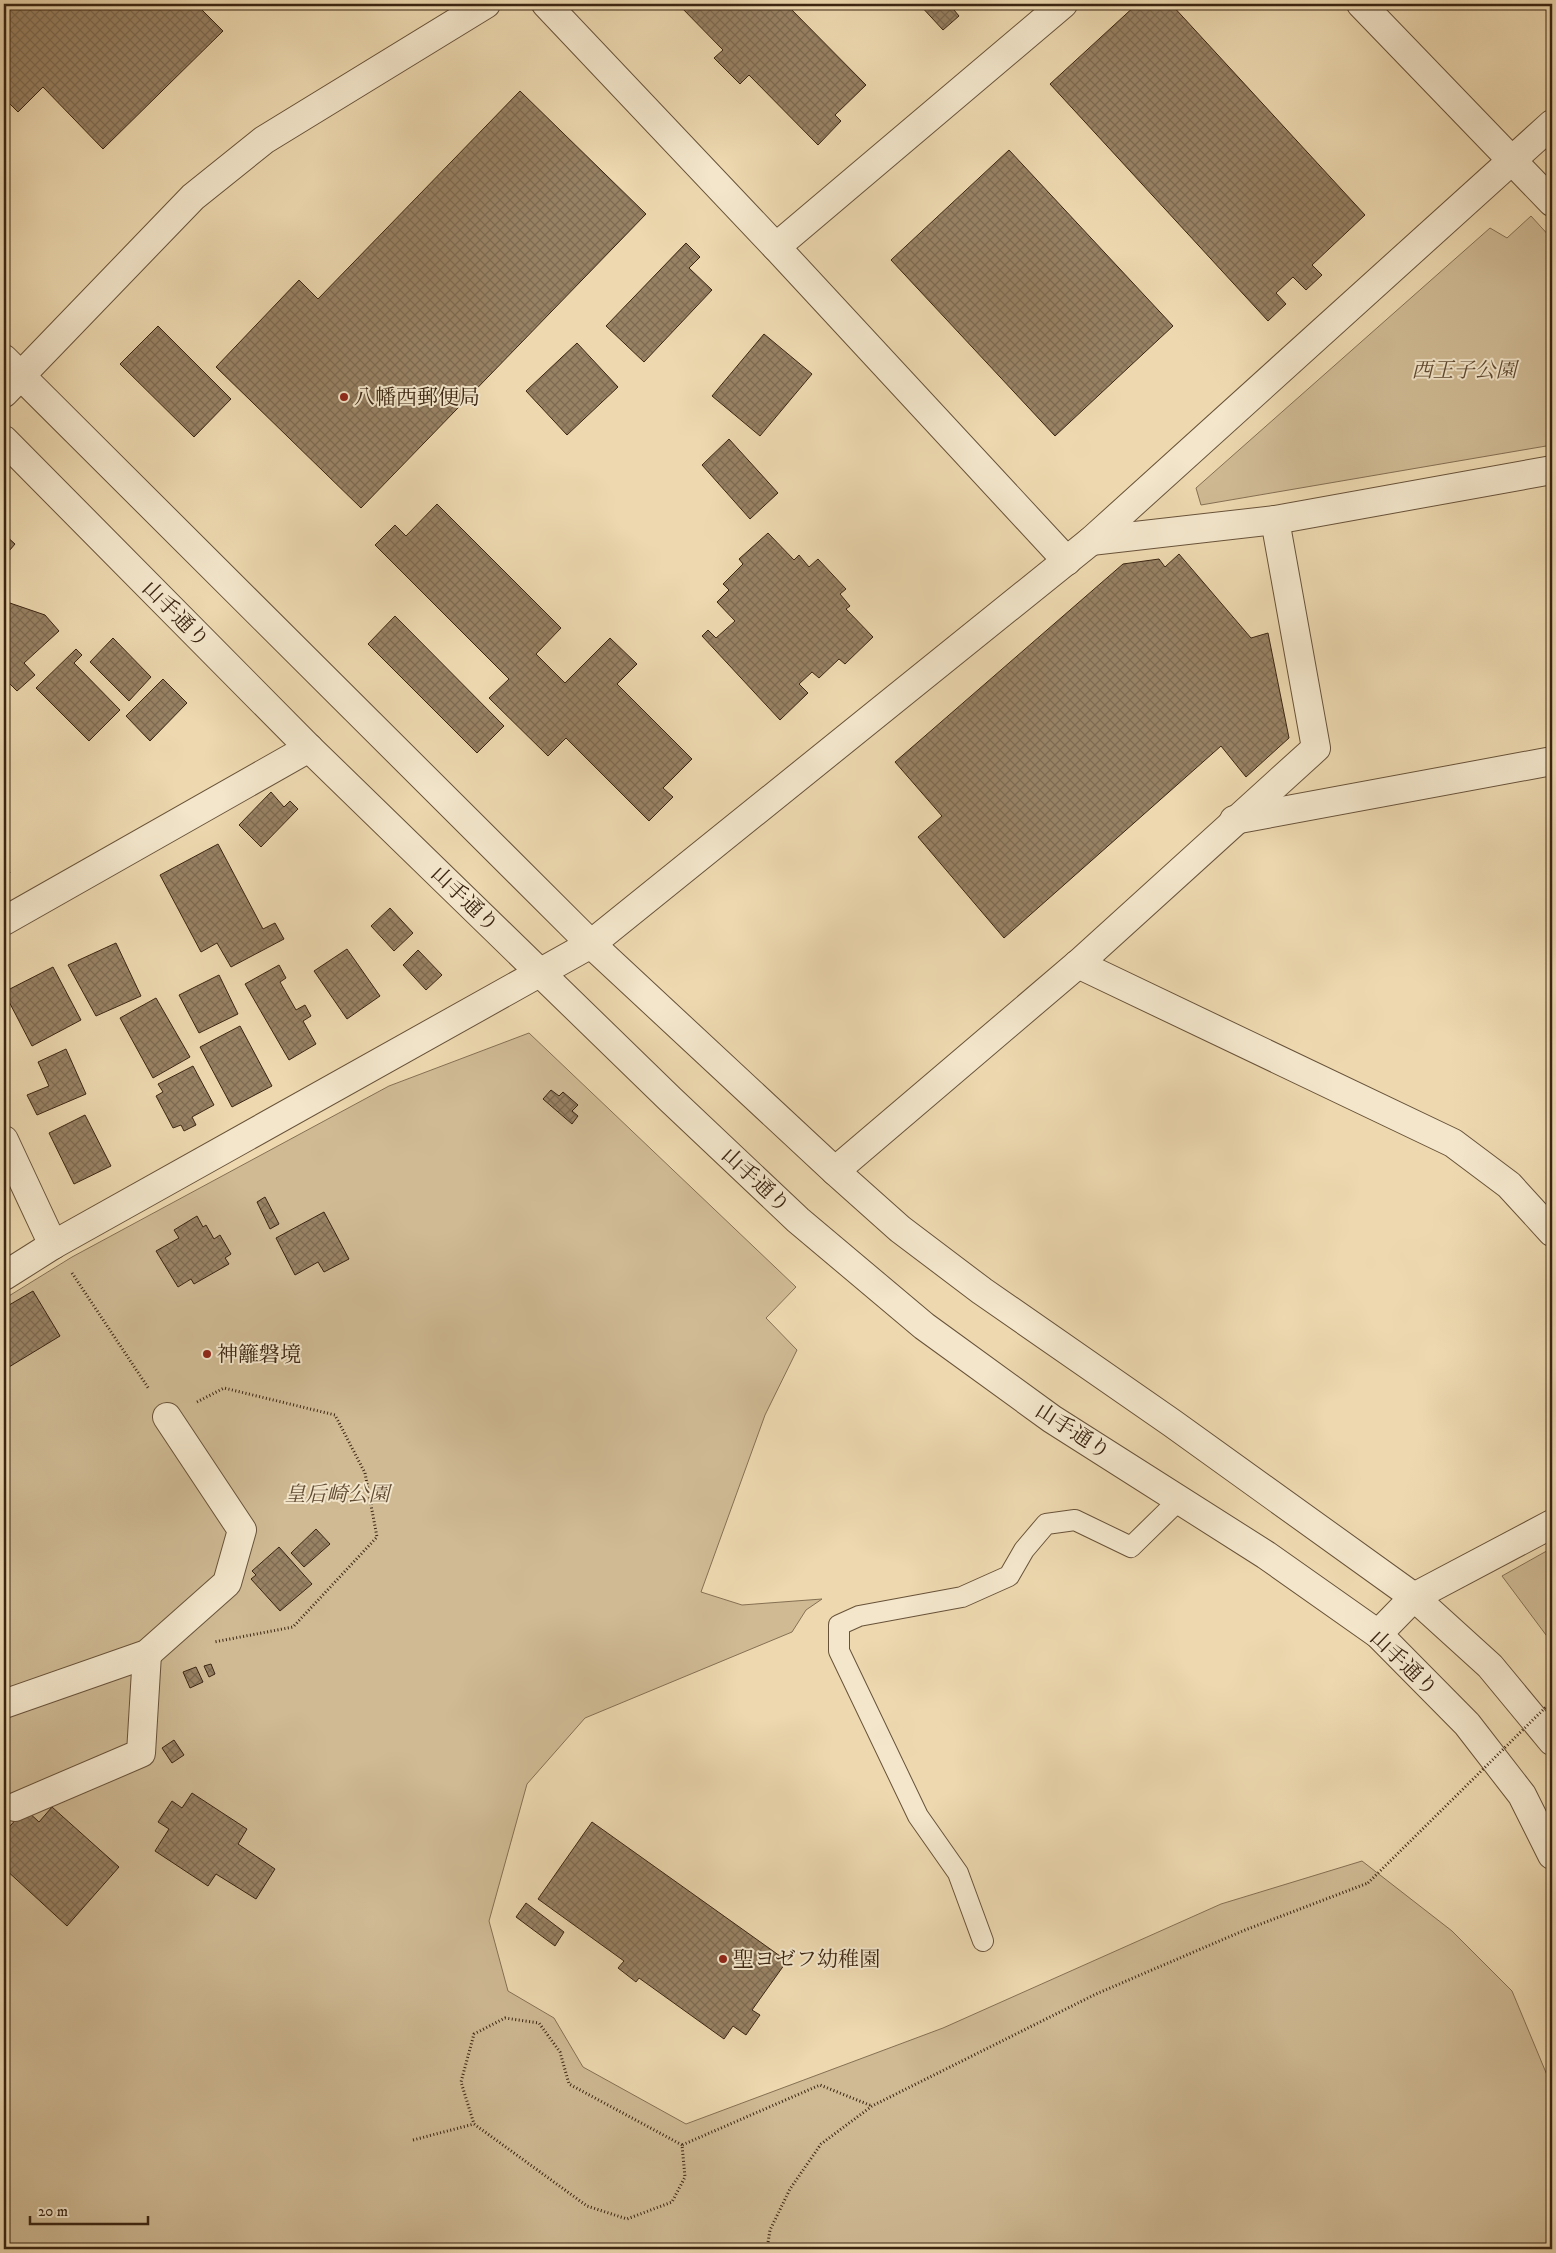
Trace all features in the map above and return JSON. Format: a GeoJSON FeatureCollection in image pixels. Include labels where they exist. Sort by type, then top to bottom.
{"type":"FeatureCollection","features":[{"type":"Feature","properties":{"kind":"street"},"geometry":{"type":"LineString","coordinates":[[486,4],[256,146],[193,197],[9,376],[591,944],[834,1171],[900,1229],[982,1291],[1180,1428],[1414,1597],[1490,1666],[1552,1741]]}},
{"type":"Feature","properties":{"kind":"street"},"geometry":{"type":"LineString","coordinates":[[546,4],[776,247],[1067,561]]}},
{"type":"Feature","properties":{"kind":"street"},"geometry":{"type":"LineString","coordinates":[[776,247],[1063,4]]}},
{"type":"Feature","properties":{"kind":"street"},"geometry":{"type":"LineString","coordinates":[[1361,4],[1552,202]]}},
{"type":"Feature","properties":{"kind":"street"},"geometry":{"type":"LineString","coordinates":[[4,1276],[53,1245],[542,974],[591,944],[1091,541],[1552,124]]}},
{"type":"Feature","properties":{"kind":"street","name":"山手通り"},"geometry":{"type":"LineString","coordinates":[[4,440],[309,748],[798,1220],[924,1326],[1052,1419],[1266,1555],[1378,1634],[1467,1724],[1522,1795],[1552,1855]]}},
{"type":"Feature","properties":{"kind":"street"},"geometry":{"type":"LineString","coordinates":[[1091,541],[1276,520],[1552,470]]}},
{"type":"Feature","properties":{"kind":"street"},"geometry":{"type":"LineString","coordinates":[[834,1171],[1078,964],[1234,820],[1316,748],[1276,520]]}},
{"type":"Feature","properties":{"kind":"street"},"geometry":{"type":"LineString","coordinates":[[4,921],[309,748]]}},
{"type":"Feature","properties":{"kind":"street"},"geometry":{"type":"LineString","coordinates":[[1234,820],[1552,761]]}},
{"type":"Feature","properties":{"kind":"street"},"geometry":{"type":"LineString","coordinates":[[1078,964],[1453,1143],[1509,1185],[1552,1232]]}},
{"type":"Feature","properties":{"kind":"street"},"geometry":{"type":"LineString","coordinates":[[4,1140],[53,1245]]}},
{"type":"Feature","properties":{"kind":"street"},"geometry":{"type":"LineString","coordinates":[[4,1704],[147,1654],[227,1583],[242,1530],[167,1417]]}},
{"type":"Feature","properties":{"kind":"street"},"geometry":{"type":"LineString","coordinates":[[1378,1634],[1414,1597],[1552,1524]]}},
{"type":"Feature","properties":{"kind":"street"},"geometry":{"type":"LineString","coordinates":[[15,1807],[140,1754],[147,1654]]}},
{"type":"Feature","properties":{"kind":"lane"},"geometry":{"type":"LineString","coordinates":[[983,1940],[958,1874],[918,1816],[839,1651],[838,1625],[859,1616],[962,1597],[1009,1576],[1024,1550],[1046,1524],[1075,1520],[1131,1547],[1180,1500]]}},
{"type":"Feature","properties":{"kind":"path"},"geometry":{"type":"LineString","coordinates":[[53,1245],[167,1417],[224,1388],[335,1415],[365,1473],[377,1537],[293,1627],[205,1644]]}},
{"type":"Feature","properties":{"kind":"path"},"geometry":{"type":"LineString","coordinates":[[767,2249],[770,2230],[790,2189],[821,2144],[872,2106],[1096,1994],[1245,1930],[1368,1883],[1552,1701]]}},
{"type":"Feature","properties":{"kind":"path"},"geometry":{"type":"LineString","coordinates":[[505,2018],[539,2023],[560,2052],[569,2084],[682,2144],[685,2177],[672,2202],[627,2220],[587,2206],[474,2124],[461,2082],[474,2034],[505,2018]]}},
{"type":"Feature","properties":{"kind":"path"},"geometry":{"type":"LineString","coordinates":[[682,2144],[820,2085],[872,2106]]}},
{"type":"Feature","properties":{"kind":"path"},"geometry":{"type":"LineString","coordinates":[[412,2140],[474,2124]]}},
{"type":"Feature","properties":{"kind":"green space","name":"西王子公園"},"geometry":{"type":"Polygon","coordinates":[[[1531,216],[1552,239],[1552,445],[1201,505],[1196,488],[1490,228],[1507,238],[1531,216]]]}},
{"type":"Feature","properties":{"kind":"green space","name":"皇后崎公園"},"geometry":{"type":"Polygon","coordinates":[[[529,1033],[796,1287],[766,1318],[797,1350],[765,1415],[701,1592],[742,1605],[822,1599],[806,1610],[792,1632],[585,1718],[527,1784],[489,1921],[508,1991],[554,2018],[583,2067],[686,2124],[943,2028],[1221,1904],[1362,1861],[1452,1931],[1512,1991],[1552,2087],[1552,2249],[4,2249],[4,1299],[72,1257],[389,1086],[529,1033]]]}},
{"type":"Feature","properties":{"kind":"green space"},"geometry":{"type":"Polygon","coordinates":[[[1552,1548],[1552,1643],[1502,1576],[1552,1548]]]}},
{"type":"Feature","properties":{"kind":"building"},"geometry":{"type":"Polygon","coordinates":[[[4,4],[140,4],[144,8],[148,4],[200,4],[198,6],[223,31],[103,149],[43,87],[18,112],[4,98],[4,4]]]}},
{"type":"Feature","properties":{"kind":"building"},"geometry":{"type":"Polygon","coordinates":[[[678,4],[786,4],[866,85],[835,115],[841,121],[818,145],[749,75],[740,84],[714,58],[723,50],[678,4]]]}},
{"type":"Feature","properties":{"kind":"building"},"geometry":{"type":"Polygon","coordinates":[[[919,4],[961,4],[954,10],[959,16],[943,30],[919,4]]]}},
{"type":"Feature","properties":{"kind":"building"},"geometry":{"type":"Polygon","coordinates":[[[1137,4],[1171,4],[1365,215],[1312,265],[1322,275],[1306,290],[1293,277],[1276,293],[1286,304],[1268,321],[1050,84],[1137,4]]]}},
{"type":"Feature","properties":{"kind":"building"},"geometry":{"type":"Polygon","coordinates":[[[520,91],[646,214],[361,508],[216,367],[299,280],[318,299],[520,91]]]}},
{"type":"Feature","properties":{"kind":"building"},"geometry":{"type":"Polygon","coordinates":[[[1009,150],[1173,326],[1055,436],[891,260],[1009,150]]]}},
{"type":"Feature","properties":{"kind":"building"},"geometry":{"type":"Polygon","coordinates":[[[686,243],[700,257],[689,268],[712,290],[644,362],[606,326],[686,243]]]}},
{"type":"Feature","properties":{"kind":"building"},"geometry":{"type":"Polygon","coordinates":[[[158,326],[231,399],[194,437],[120,364],[158,326]]]}},
{"type":"Feature","properties":{"kind":"building"},"geometry":{"type":"Polygon","coordinates":[[[764,334],[812,374],[760,436],[712,396],[764,334]]]}},
{"type":"Feature","properties":{"kind":"building"},"geometry":{"type":"Polygon","coordinates":[[[577,343],[618,387],[567,435],[526,391],[577,343]]]}},
{"type":"Feature","properties":{"kind":"building"},"geometry":{"type":"Polygon","coordinates":[[[729,439],[778,493],[750,519],[702,465],[729,439]]]}},
{"type":"Feature","properties":{"kind":"building"},"geometry":{"type":"Polygon","coordinates":[[[437,504],[561,628],[536,654],[565,683],[610,638],[637,664],[617,684],[692,759],[663,788],[673,797],[649,821],[566,738],[548,756],[489,698],[509,679],[375,545],[395,525],[406,536],[437,504]]]}},
{"type":"Feature","properties":{"kind":"building"},"geometry":{"type":"Polygon","coordinates":[[[768,533],[794,560],[799,555],[809,567],[818,559],[846,589],[840,594],[850,606],[846,609],[873,637],[845,664],[839,659],[819,678],[812,672],[799,684],[808,693],[780,720],[702,636],[708,630],[716,638],[735,621],[717,602],[729,590],[723,584],[743,564],[739,559],[768,533]]]}},
{"type":"Feature","properties":{"kind":"building"},"geometry":{"type":"Polygon","coordinates":[[[4,534],[15,544],[4,557],[4,534]]]}},
{"type":"Feature","properties":{"kind":"building"},"geometry":{"type":"Polygon","coordinates":[[[1179,554],[1251,638],[1268,633],[1289,738],[1246,777],[1221,746],[1004,938],[918,837],[942,816],[895,762],[1123,564],[1159,559],[1165,567],[1179,554]]]}},
{"type":"Feature","properties":{"kind":"building"},"geometry":{"type":"Polygon","coordinates":[[[4,601],[45,615],[59,631],[24,663],[35,675],[17,691],[8,682],[4,686],[4,601]]]}},
{"type":"Feature","properties":{"kind":"building"},"geometry":{"type":"Polygon","coordinates":[[[395,616],[504,726],[477,753],[368,644],[395,616]]]}},
{"type":"Feature","properties":{"kind":"building"},"geometry":{"type":"Polygon","coordinates":[[[113,638],[151,677],[129,701],[90,662],[113,638]]]}},
{"type":"Feature","properties":{"kind":"building"},"geometry":{"type":"Polygon","coordinates":[[[76,649],[82,655],[74,663],[120,710],[89,741],[36,688],[76,649]]]}},
{"type":"Feature","properties":{"kind":"building"},"geometry":{"type":"Polygon","coordinates":[[[163,679],[187,703],[150,741],[126,716],[163,679]]]}},
{"type":"Feature","properties":{"kind":"building"},"geometry":{"type":"Polygon","coordinates":[[[271,792],[284,807],[290,801],[298,809],[261,847],[239,825],[271,792]]]}},
{"type":"Feature","properties":{"kind":"building"},"geometry":{"type":"Polygon","coordinates":[[[218,844],[263,929],[275,923],[284,939],[231,967],[217,943],[201,952],[160,875],[218,844]]]}},
{"type":"Feature","properties":{"kind":"building"},"geometry":{"type":"Polygon","coordinates":[[[4,858],[10,873],[4,875],[4,858]]]}},
{"type":"Feature","properties":{"kind":"building"},"geometry":{"type":"Polygon","coordinates":[[[390,908],[413,933],[394,951],[371,926],[390,908]]]}},
{"type":"Feature","properties":{"kind":"building"},"geometry":{"type":"Polygon","coordinates":[[[116,943],[141,996],[96,1016],[68,965],[116,943]]]}},
{"type":"Feature","properties":{"kind":"building"},"geometry":{"type":"Polygon","coordinates":[[[347,949],[380,996],[347,1019],[314,971],[347,949]]]}},
{"type":"Feature","properties":{"kind":"building"},"geometry":{"type":"Polygon","coordinates":[[[418,950],[442,975],[426,990],[403,965],[418,950]]]}},
{"type":"Feature","properties":{"kind":"building"},"geometry":{"type":"Polygon","coordinates":[[[279,965],[286,978],[280,982],[296,1010],[305,1005],[311,1016],[303,1021],[316,1044],[289,1060],[245,984],[279,965]]]}},
{"type":"Feature","properties":{"kind":"building"},"geometry":{"type":"Polygon","coordinates":[[[53,967],[81,1020],[32,1046],[4,992],[53,967]]]}},
{"type":"Feature","properties":{"kind":"building"},"geometry":{"type":"Polygon","coordinates":[[[219,975],[238,1014],[199,1033],[179,995],[219,975]]]}},
{"type":"Feature","properties":{"kind":"building"},"geometry":{"type":"Polygon","coordinates":[[[156,998],[190,1057],[153,1078],[120,1018],[156,998]]]}},
{"type":"Feature","properties":{"kind":"building"},"geometry":{"type":"Polygon","coordinates":[[[240,1026],[272,1086],[232,1107],[200,1047],[240,1026]]]}},
{"type":"Feature","properties":{"kind":"building"},"geometry":{"type":"Polygon","coordinates":[[[66,1049],[86,1094],[37,1115],[27,1095],[49,1086],[38,1062],[66,1049]]]}},
{"type":"Feature","properties":{"kind":"building"},"geometry":{"type":"Polygon","coordinates":[[[193,1066],[214,1105],[192,1117],[196,1125],[184,1131],[181,1125],[173,1128],[156,1096],[163,1092],[158,1084],[193,1066]]]}},
{"type":"Feature","properties":{"kind":"building"},"geometry":{"type":"Polygon","coordinates":[[[551,1090],[559,1096],[563,1092],[578,1105],[572,1111],[578,1116],[572,1124],[543,1099],[551,1090]]]}},
{"type":"Feature","properties":{"kind":"building"},"geometry":{"type":"Polygon","coordinates":[[[85,1115],[111,1166],[74,1184],[49,1133],[85,1115]]]}},
{"type":"Feature","properties":{"kind":"building"},"geometry":{"type":"Polygon","coordinates":[[[265,1197],[279,1224],[270,1229],[257,1202],[265,1197]]]}},
{"type":"Feature","properties":{"kind":"building"},"geometry":{"type":"Polygon","coordinates":[[[324,1212],[349,1259],[324,1272],[318,1262],[295,1275],[276,1238],[324,1212]]]}},
{"type":"Feature","properties":{"kind":"building"},"geometry":{"type":"Polygon","coordinates":[[[197,1216],[203,1227],[206,1225],[214,1239],[220,1235],[231,1254],[225,1258],[229,1264],[194,1284],[191,1279],[178,1287],[156,1251],[179,1238],[174,1230],[197,1216]]]}},
{"type":"Feature","properties":{"kind":"building"},"geometry":{"type":"Polygon","coordinates":[[[33,1291],[60,1336],[4,1370],[4,1308],[33,1291]]]}},
{"type":"Feature","properties":{"kind":"building"},"geometry":{"type":"Polygon","coordinates":[[[316,1529],[330,1544],[304,1567],[291,1553],[316,1529]]]}},
{"type":"Feature","properties":{"kind":"building"},"geometry":{"type":"Polygon","coordinates":[[[279,1547],[312,1584],[280,1611],[251,1579],[256,1575],[252,1571],[279,1547]]]}},
{"type":"Feature","properties":{"kind":"building"},"geometry":{"type":"Polygon","coordinates":[[[211,1664],[215,1674],[209,1677],[204,1666],[211,1664]]]}},
{"type":"Feature","properties":{"kind":"building"},"geometry":{"type":"Polygon","coordinates":[[[196,1667],[203,1682],[190,1688],[183,1672],[196,1667]]]}},
{"type":"Feature","properties":{"kind":"building"},"geometry":{"type":"Polygon","coordinates":[[[174,1740],[184,1755],[172,1763],[162,1748],[174,1740]]]}},
{"type":"Feature","properties":{"kind":"building"},"geometry":{"type":"Polygon","coordinates":[[[192,1793],[247,1829],[238,1844],[275,1869],[256,1899],[216,1874],[208,1886],[155,1851],[169,1829],[158,1822],[172,1801],[182,1808],[192,1793]]]}},
{"type":"Feature","properties":{"kind":"building"},"geometry":{"type":"Polygon","coordinates":[[[52,1807],[119,1867],[67,1926],[4,1868],[4,1833],[25,1809],[39,1822],[52,1807]]]}},
{"type":"Feature","properties":{"kind":"building"},"geometry":{"type":"Polygon","coordinates":[[[592,1822],[787,1961],[752,2010],[760,2015],[746,2035],[733,2026],[724,2039],[639,1978],[636,1982],[618,1968],[624,1961],[538,1899],[592,1822]]]}},
{"type":"Feature","properties":{"kind":"building"},"geometry":{"type":"Polygon","coordinates":[[[526,1903],[564,1932],[555,1946],[516,1917],[526,1903]]]}},
{"type":"Feature","properties":{"kind":"place","name":"八幡西郵便局"},"geometry":{"type":"Point","coordinates":[344,397]}},
{"type":"Feature","properties":{"kind":"place","name":"神籬磐境"},"geometry":{"type":"Point","coordinates":[207,1354]}},
{"type":"Feature","properties":{"kind":"place","name":"聖ヨゼフ幼稚園"},"geometry":{"type":"Point","coordinates":[723,1959]}}]}
